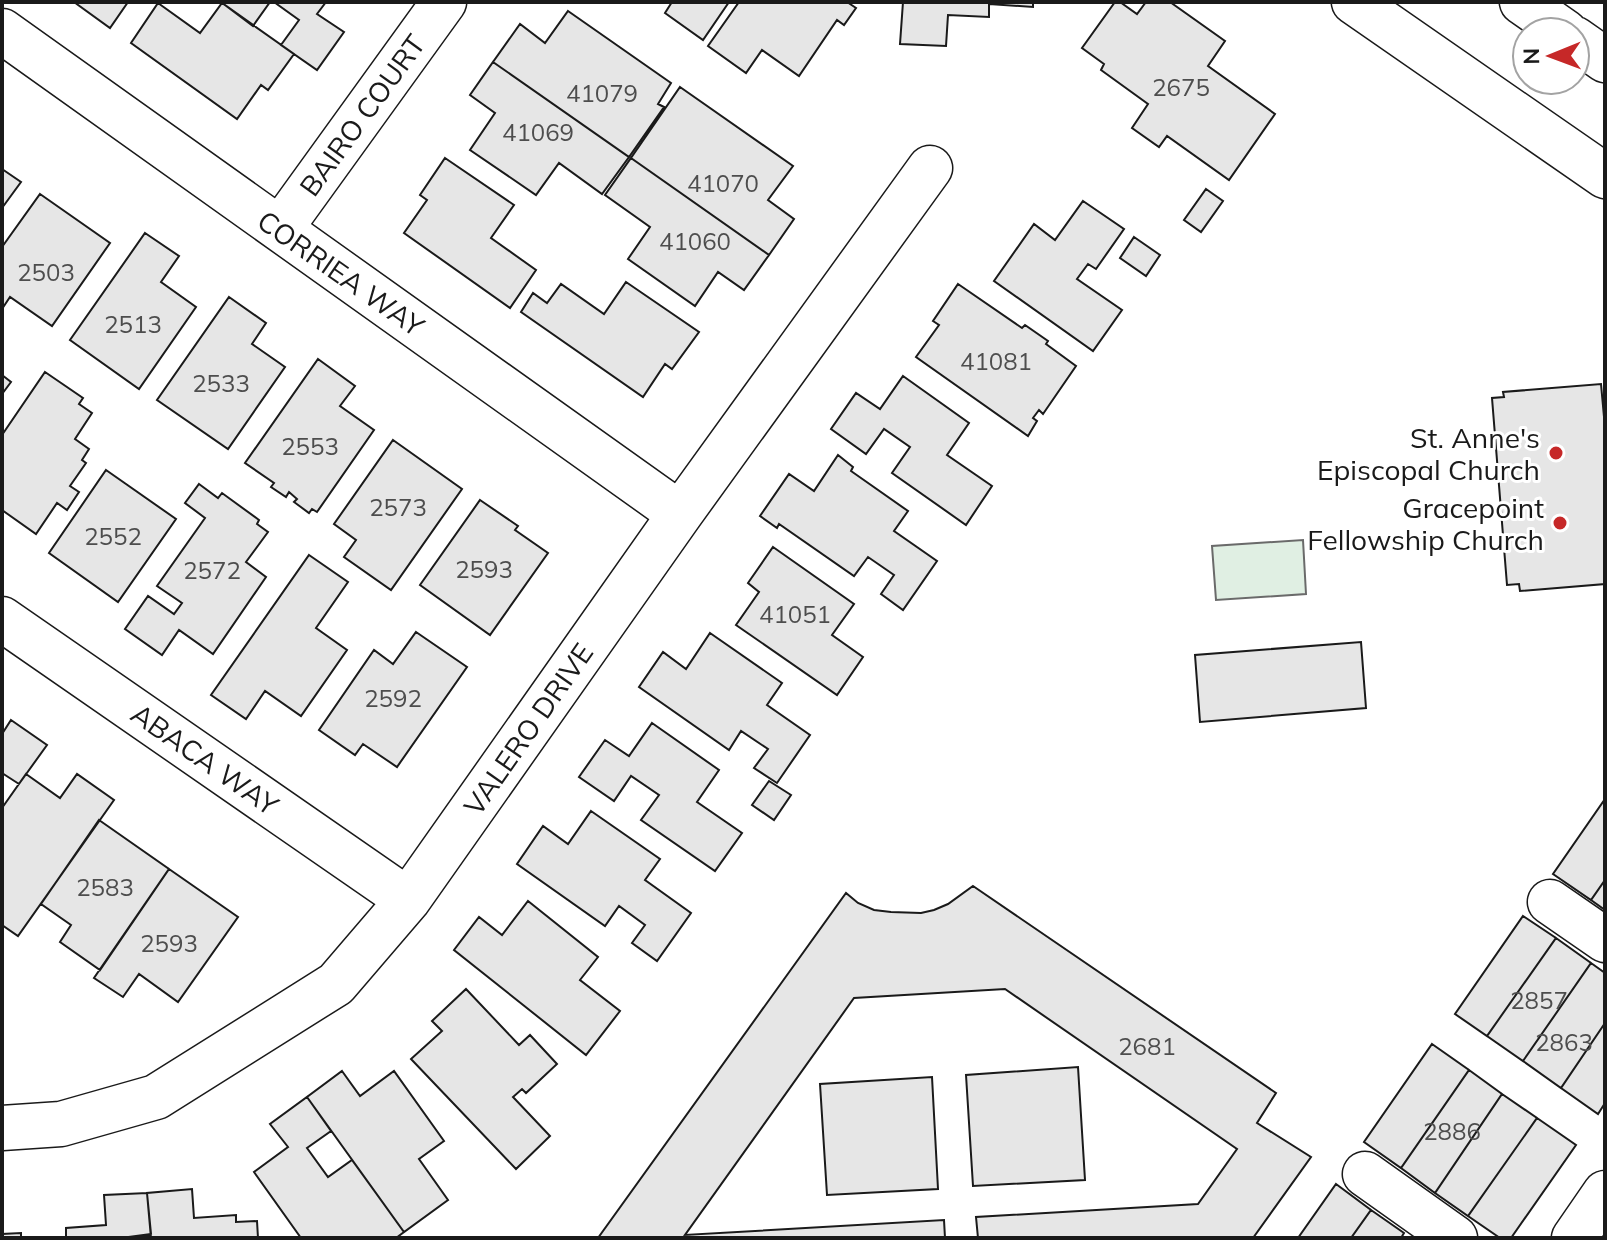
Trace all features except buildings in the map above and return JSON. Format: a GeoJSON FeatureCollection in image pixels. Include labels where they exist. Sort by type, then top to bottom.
{"type":"FeatureCollection","features":[{"type":"Feature","properties":{"kind":"street","name":"BAIRO COURT"},"geometry":{"type":"LineString","coordinates":[[280,229],[444,2]]}},
{"type":"Feature","properties":{"kind":"street"},"geometry":{"type":"LineString","coordinates":[[1354,2],[1605,176]]}},
{"type":"Feature","properties":{"kind":"street"},"geometry":{"type":"LineString","coordinates":[[1522,2],[1542,16]]}},
{"type":"Feature","properties":{"kind":"street","name":"CORRIEA WAY"},"geometry":{"type":"LineString","coordinates":[[2,31],[680,514]]}},
{"type":"Feature","properties":{"kind":"street","name":"VALERO DRIVE"},"geometry":{"type":"LineString","coordinates":[[2,1128],[61,1124],[156,1097],[336,984],[408,900],[680,514],[930,168]]}},
{"type":"Feature","properties":{"kind":"street","name":"ABACA WAY"},"geometry":{"type":"LineString","coordinates":[[2,619],[408,900]]}},
{"type":"Feature","properties":{"kind":"street"},"geometry":{"type":"LineString","coordinates":[[1550,902],[1605,940]]}},
{"type":"Feature","properties":{"kind":"street"},"geometry":{"type":"LineString","coordinates":[[1365,1174],[1455,1238]]}},
{"type":"Feature","properties":{"kind":"street"},"geometry":{"type":"LineString","coordinates":[[1574,1238],[1605,1193]]}},
{"type":"Feature","properties":{"kind":"green space"},"geometry":{"type":"Polygon","coordinates":[[[1303,540],[1306,594],[1216,600],[1212,546],[1303,540]]]}},
{"type":"Feature","properties":{"kind":"place","name":"St. Anne's Episcopal Church"},"geometry":{"type":"Point","coordinates":[1556,453]}},
{"type":"Feature","properties":{"kind":"place","name":"Gracepoint Fellowship Church"},"geometry":{"type":"Point","coordinates":[1560,523]}}]}
